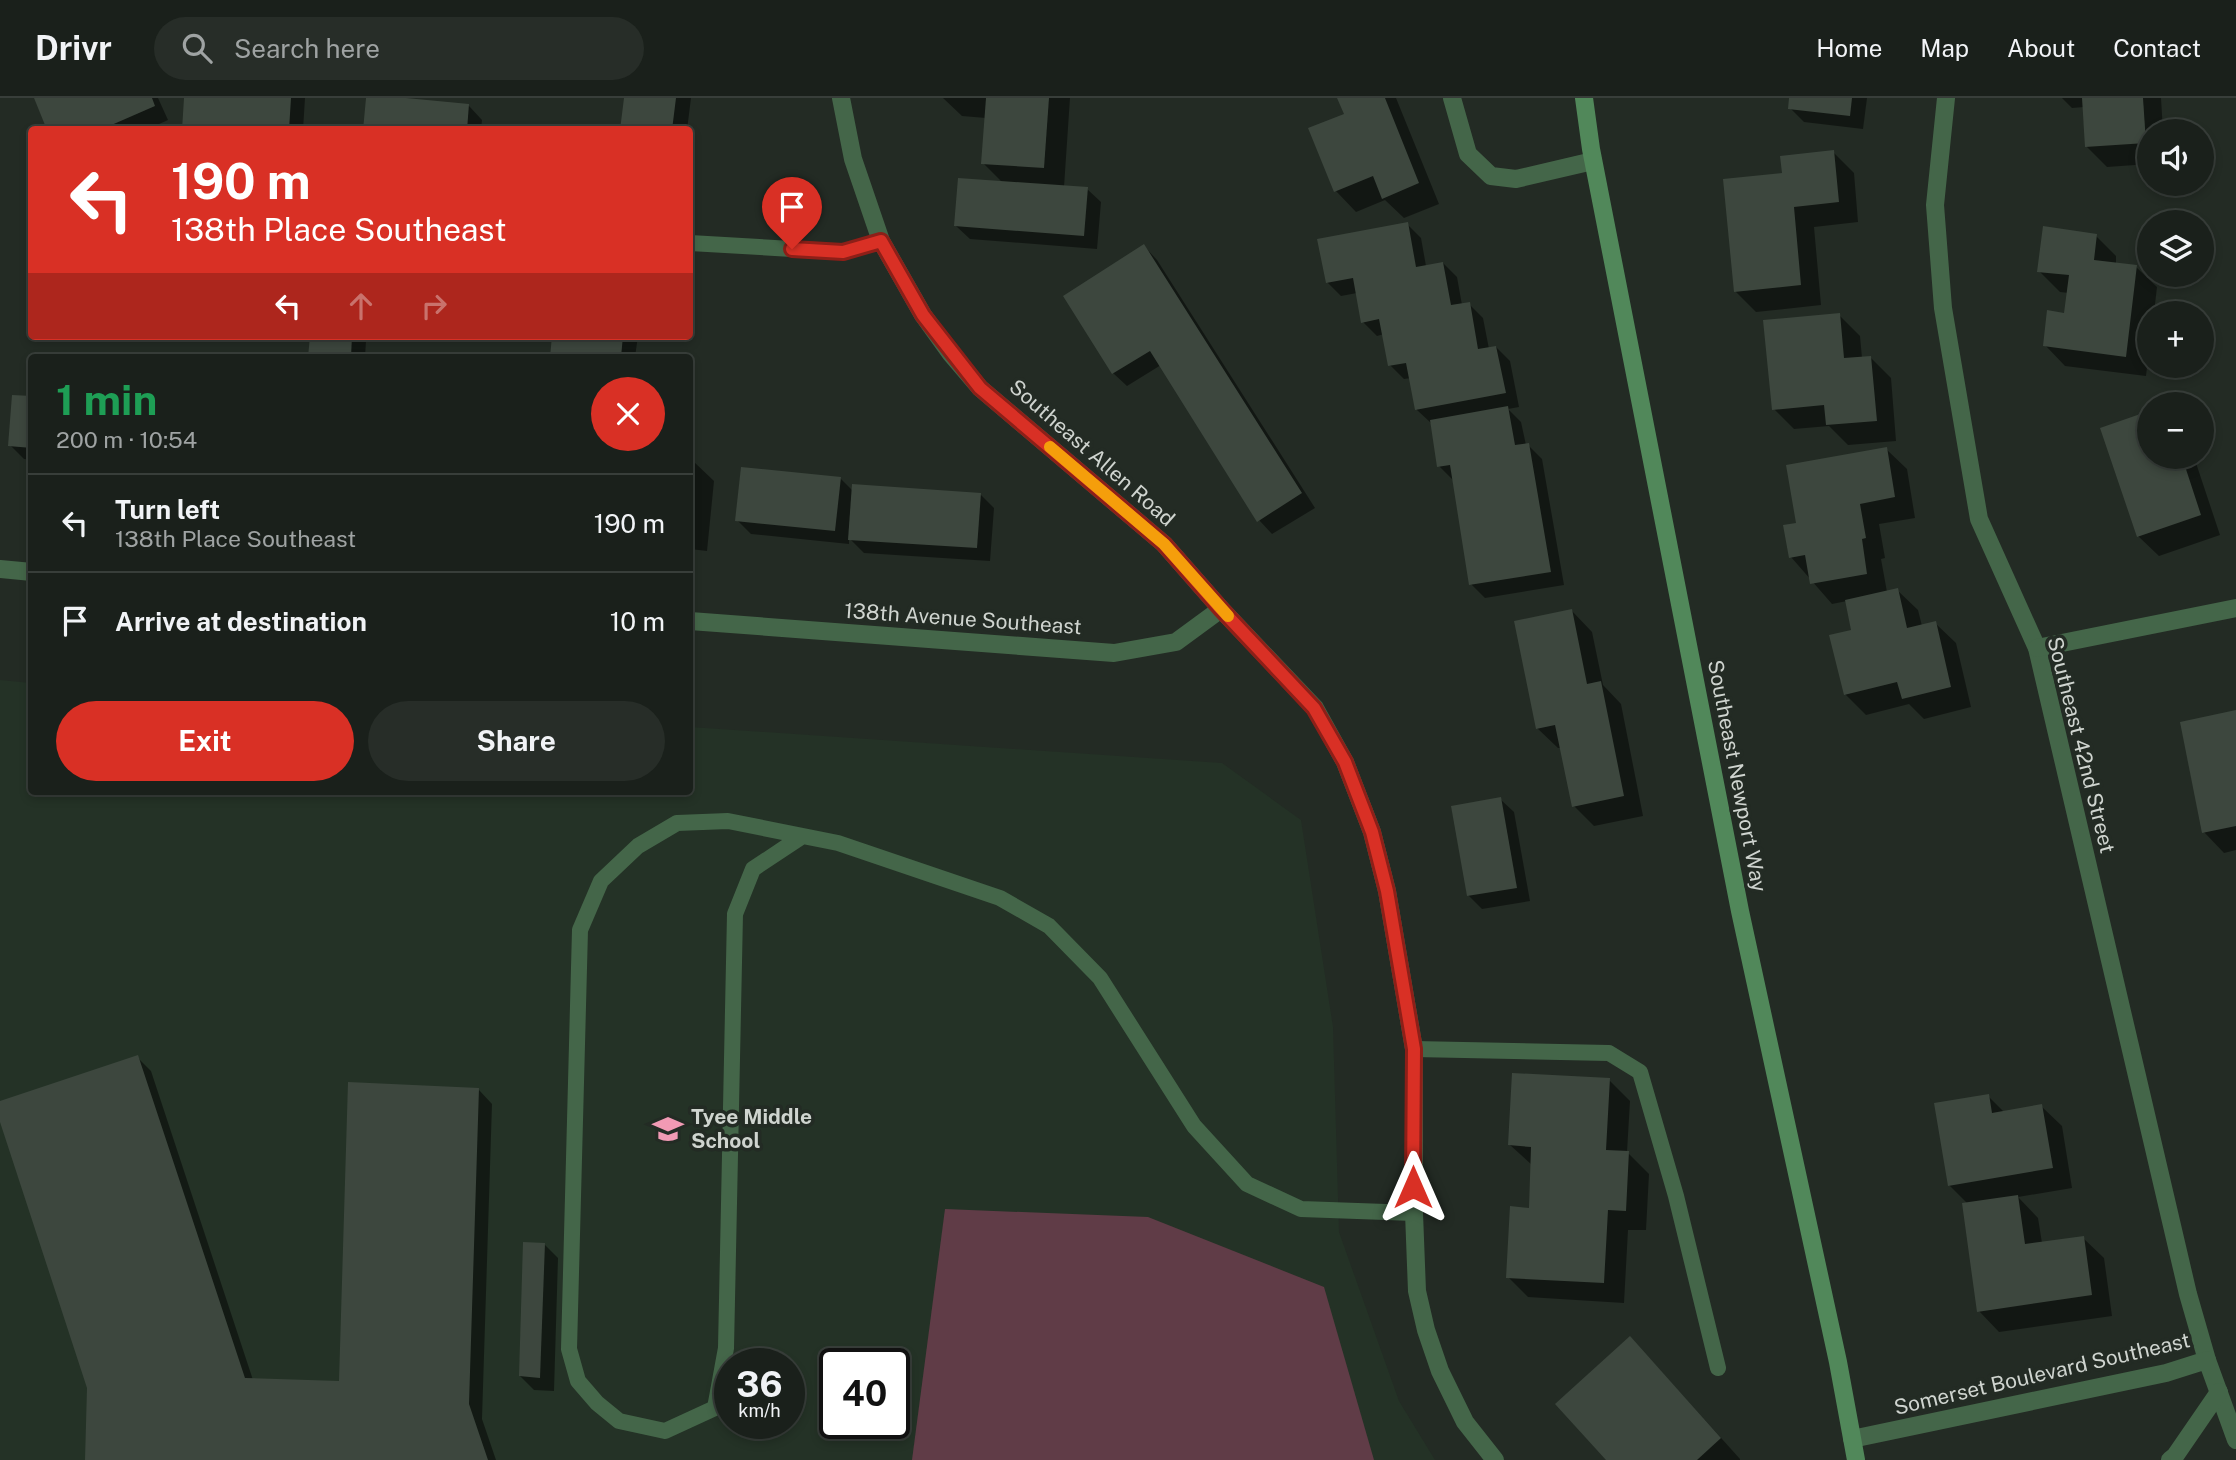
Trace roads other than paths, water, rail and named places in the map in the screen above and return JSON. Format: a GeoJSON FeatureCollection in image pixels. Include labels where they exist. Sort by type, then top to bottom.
{"type":"FeatureCollection","features":[{"type":"Feature","properties":{"kind":"main road","name":"Southeast Newport Way"},"geometry":{"type":"LineString","coordinates":[[1584,98],[1740,911],[1838,1362],[1856,1460]]}},
{"type":"Feature","properties":{"kind":"street","name":"Southeast Allen Road"},"geometry":{"type":"LineString","coordinates":[[841,98],[853,159],[881,241],[923,315],[980,388],[1164,544],[1314,708],[1345,762],[1372,832],[1387,891],[1414,1049],[1417,1291],[1426,1330],[1440,1371],[1465,1422],[1495,1460]]}},
{"type":"Feature","properties":{"kind":"street"},"geometry":{"type":"LineString","coordinates":[[1451,98],[1468,154],[1491,176],[1516,179],[1594,161]]}},
{"type":"Feature","properties":{"kind":"street","name":"Southeast 42nd Street"},"geometry":{"type":"LineString","coordinates":[[1945,98],[1935,205],[1944,308],[1979,519],[2036,648],[2188,1294],[2207,1360]]}},
{"type":"Feature","properties":{"kind":"street"},"geometry":{"type":"LineString","coordinates":[[0,569],[28,572]]}},
{"type":"Feature","properties":{"kind":"street"},"geometry":{"type":"LineString","coordinates":[[2036,648],[2236,608]]}},
{"type":"Feature","properties":{"kind":"street","name":"138th Avenue Southeast"},"geometry":{"type":"LineString","coordinates":[[693,621],[1114,653],[1176,642],[1221,609]]}},
{"type":"Feature","properties":{"kind":"street","name":"Somerset Boulevard Southeast"},"geometry":{"type":"LineString","coordinates":[[1852,1439],[2166,1373],[2207,1360],[2236,1440]]}},
{"type":"Feature","properties":{"kind":"street"},"geometry":{"type":"LineString","coordinates":[[2170,1460],[2219,1392]]}},
{"type":"Feature","properties":{"kind":"lane"},"geometry":{"type":"LineString","coordinates":[[693,243],[843,252],[881,241]]}},
{"type":"Feature","properties":{"kind":"lane"},"geometry":{"type":"LineString","coordinates":[[801,837],[753,869],[735,914],[726,1348],[715,1408],[666,1431],[619,1421],[597,1403],[578,1381],[569,1349],[580,930],[601,881],[638,846],[677,824],[728,821],[838,843],[1000,898],[1049,926],[1100,978],[1194,1126],[1247,1184],[1301,1209],[1414,1213]]}},
{"type":"Feature","properties":{"kind":"lane"},"geometry":{"type":"LineString","coordinates":[[1414,1049],[1609,1053],[1640,1072],[1676,1196],[1718,1368]]}},
{"type":"Feature","properties":{"kind":"place","name":"Tyee Middle School"},"geometry":{"type":"Point","coordinates":[668,1129]}}]}
